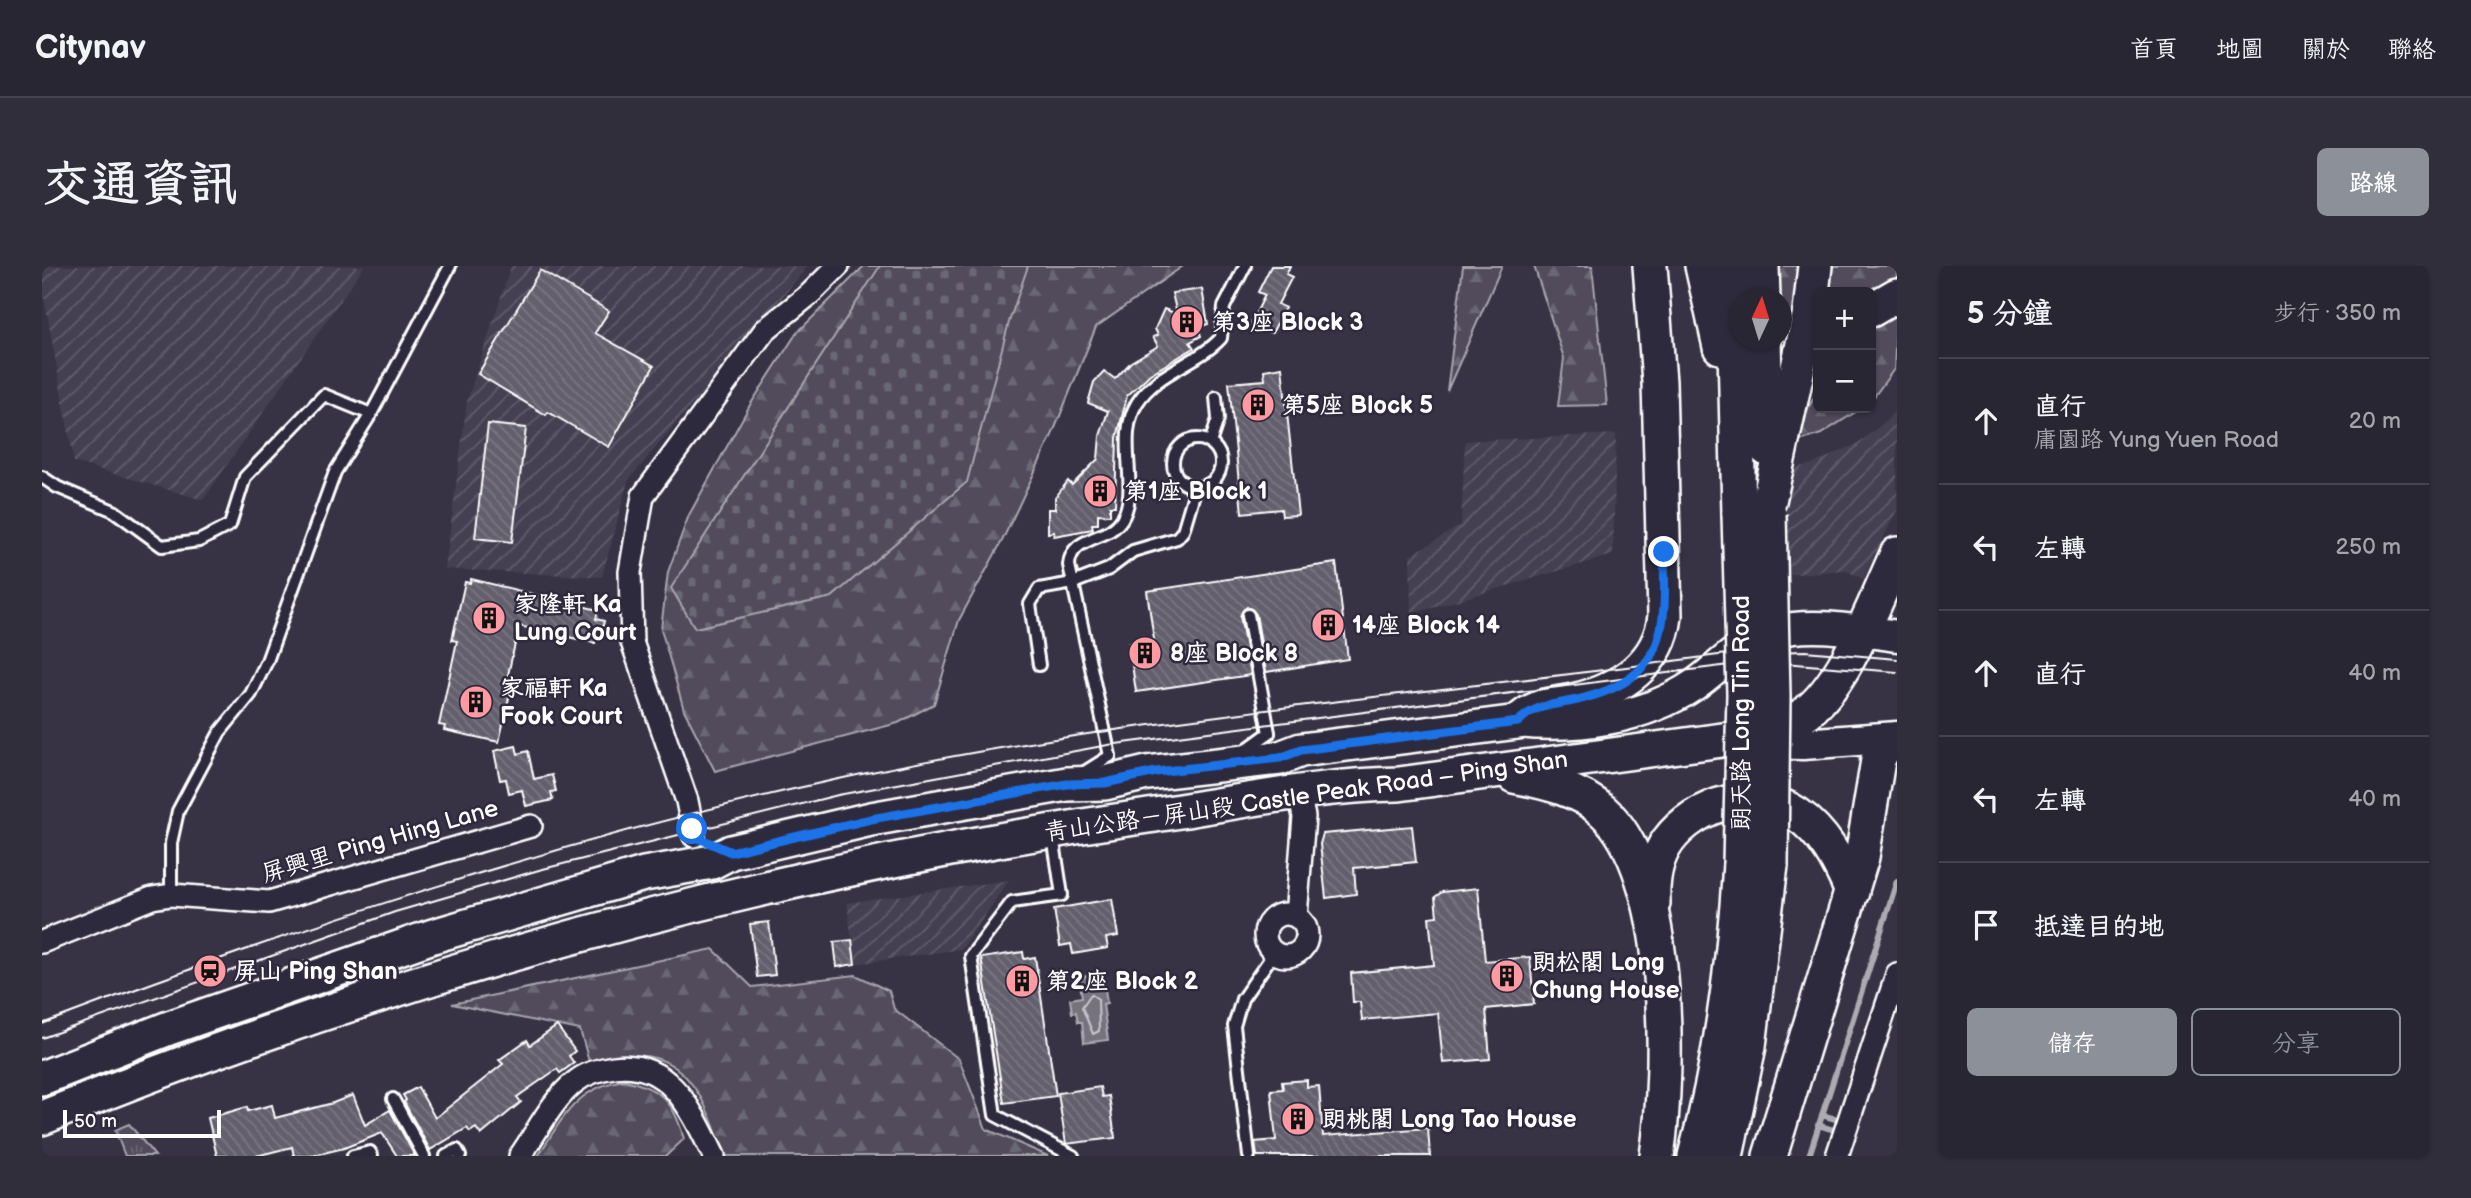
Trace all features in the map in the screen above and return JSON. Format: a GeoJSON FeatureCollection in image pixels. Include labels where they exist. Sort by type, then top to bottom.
{"type":"FeatureCollection","features":[{"type":"Feature","properties":{"kind":"main road"},"geometry":{"type":"LineString","coordinates":[[1518,722],[1532,708],[1581,699],[1626,680],[1642,667],[1661,639],[1665,616],[1662,461],[1650,266]]}},
{"type":"Feature","properties":{"kind":"main road"},"geometry":{"type":"LineString","coordinates":[[1702,266],[1734,414],[1737,460]]}},
{"type":"Feature","properties":{"kind":"main road","name":"朗天路 Long Tin Road"},"geometry":{"type":"LineString","coordinates":[[1733,266],[1737,460],[1759,509]]}},
{"type":"Feature","properties":{"kind":"main road"},"geometry":{"type":"LineString","coordinates":[[1762,266],[1763,287]]}},
{"type":"Feature","properties":{"kind":"main road"},"geometry":{"type":"LineString","coordinates":[[1759,509],[1792,395],[1810,312],[1815,266]]}},
{"type":"Feature","properties":{"kind":"main road"},"geometry":{"type":"LineString","coordinates":[[1876,307],[1897,295]]}},
{"type":"Feature","properties":{"kind":"main road","name":"朗天路 Long Tin Road"},"geometry":{"type":"LineString","coordinates":[[1726,1156],[1749,1046],[1756,864],[1744,694],[1759,509],[1764,350]]}},
{"type":"Feature","properties":{"kind":"main road"},"geometry":{"type":"LineString","coordinates":[[1792,395],[1813,368]]}},
{"type":"Feature","properties":{"kind":"main road"},"geometry":{"type":"LineString","coordinates":[[1728,740],[1784,727],[1805,714],[1835,681],[1897,554]]}},
{"type":"Feature","properties":{"kind":"main road","name":"青山公路－屏山段 Castle Peak Road – Ping Shan"},"geometry":{"type":"LineString","coordinates":[[42,1078],[180,1024],[433,936],[655,871],[712,862],[731,852],[871,819],[1067,784],[1105,783],[1147,773],[1280,758],[1301,750],[1518,722],[1546,725],[1617,717],[1649,708],[1695,685],[1753,639],[1776,631],[1819,629],[1897,636]]}},
{"type":"Feature","properties":{"kind":"main road"},"geometry":{"type":"LineString","coordinates":[[1770,1156],[1862,857],[1878,761],[1882,751],[1897,738]]}},
{"type":"Feature","properties":{"kind":"main road","name":"青山公路－屏山段 Castle Peak Road – Ping Shan"},"geometry":{"type":"LineString","coordinates":[[42,1118],[171,1065],[294,1022],[516,953],[744,895],[1052,830],[1299,793],[1493,772],[1728,740],[1802,744],[1897,738]]}},
{"type":"Feature","properties":{"kind":"main road"},"geometry":{"type":"LineString","coordinates":[[1493,772],[1550,783],[1575,793],[1593,803],[1613,821],[1633,854],[1654,930]]}},
{"type":"Feature","properties":{"kind":"main road"},"geometry":{"type":"LineString","coordinates":[[1657,1156],[1665,1075],[1665,1035],[1654,930],[1653,881],[1667,842],[1700,813],[1737,801],[1776,804],[1795,813],[1828,845],[1841,865],[1852,892]]}},
{"type":"Feature","properties":{"kind":"main road","name":"朗天路 Long Tin Road"},"geometry":{"type":"LineString","coordinates":[[1695,1156],[1720,1044],[1737,923],[1756,864]]}},
{"type":"Feature","properties":{"kind":"street"},"geometry":{"type":"LineString","coordinates":[[694,836],[687,801],[632,642],[630,572],[643,496],[765,330],[810,295],[838,266]]}},
{"type":"Feature","properties":{"kind":"street"},"geometry":{"type":"LineString","coordinates":[[1296,916],[1279,915],[1267,925],[1266,942],[1274,953],[1293,956],[1305,944],[1307,929],[1296,916],[1304,817],[1299,793]]}},
{"type":"Feature","properties":{"kind":"street","name":"屏興里 Ping Hing Lane"},"geometry":{"type":"LineString","coordinates":[[42,942],[152,898],[171,895],[269,902],[531,827]]}},
{"type":"Feature","properties":{"kind":"street"},"geometry":{"type":"LineString","coordinates":[[694,836],[731,852]]}},
{"type":"Feature","properties":{"kind":"street"},"geometry":{"type":"LineString","coordinates":[[655,871],[694,836]]}},
{"type":"Feature","properties":{"kind":"street"},"geometry":{"type":"LineString","coordinates":[[1837,1156],[1897,974]]}},
{"type":"Feature","properties":{"kind":"street"},"geometry":{"type":"LineString","coordinates":[[520,1156],[575,1082],[598,1069],[625,1066],[652,1072],[675,1087],[691,1109],[714,1156]]}},
{"type":"Feature","properties":{"kind":"lane"},"geometry":{"type":"LineString","coordinates":[[171,895],[171,843],[178,811],[220,732],[251,694],[267,661],[335,472],[371,414],[450,266]]}},
{"type":"Feature","properties":{"kind":"lane"},"geometry":{"type":"LineString","coordinates":[[1110,756],[1069,565],[1074,548],[1107,533],[1122,519],[1126,510],[1127,441],[1133,411],[1155,384],[1206,352],[1221,338],[1224,307],[1245,266]]}},
{"type":"Feature","properties":{"kind":"lane"},"geometry":{"type":"LineString","coordinates":[[42,477],[57,487],[114,511],[162,546],[199,541],[230,525],[245,477],[324,395],[371,414]]}},
{"type":"Feature","properties":{"kind":"lane"},"geometry":{"type":"LineString","coordinates":[[1210,443],[1218,419],[1216,397]]}},
{"type":"Feature","properties":{"kind":"lane"},"geometry":{"type":"LineString","coordinates":[[1203,440],[1210,443],[1220,455],[1220,471],[1211,483],[1196,487],[1182,481],[1177,475],[1174,468],[1176,453],[1188,442],[1203,440]]}},
{"type":"Feature","properties":{"kind":"lane"},"geometry":{"type":"LineString","coordinates":[[1039,665],[1030,604],[1039,589],[1073,583],[1110,569],[1133,551],[1177,538],[1183,531],[1196,487]]}},
{"type":"Feature","properties":{"kind":"lane"},"geometry":{"type":"LineString","coordinates":[[1248,615],[1269,733]]}},
{"type":"Feature","properties":{"kind":"lane"},"geometry":{"type":"LineString","coordinates":[[1269,733],[1301,750]]}},
{"type":"Feature","properties":{"kind":"lane"},"geometry":{"type":"LineString","coordinates":[[1230,762],[1269,733]]}},
{"type":"Feature","properties":{"kind":"lane"},"geometry":{"type":"LineString","coordinates":[[1110,756],[1147,773]]}},
{"type":"Feature","properties":{"kind":"lane"},"geometry":{"type":"LineString","coordinates":[[1067,784],[1110,756]]}},
{"type":"Feature","properties":{"kind":"lane"},"geometry":{"type":"LineString","coordinates":[[1052,830],[1062,895],[1012,902],[971,956],[995,1115],[1073,1156]]}},
{"type":"Feature","properties":{"kind":"lane"},"geometry":{"type":"LineString","coordinates":[[1249,1156],[1234,1026],[1242,999],[1274,953]]}},
{"type":"Feature","properties":{"kind":"lane"},"geometry":{"type":"LineString","coordinates":[[393,1099],[424,1156]]}},
{"type":"Feature","properties":{"kind":"lane"},"geometry":{"type":"LineString","coordinates":[[446,1156],[457,1150],[460,1156]]}},
{"type":"Feature","properties":{"kind":"lane"},"geometry":{"type":"LineString","coordinates":[[354,1156],[370,1152],[372,1156]]}},
{"type":"Feature","properties":{"kind":"shaded area"},"geometry":{"type":"Polygon","coordinates":[[[42,266],[364,266],[203,500],[74,462],[42,286],[42,266]]]}},
{"type":"Feature","properties":{"kind":"shaded area"},"geometry":{"type":"Polygon","coordinates":[[[511,266],[808,266],[628,481],[602,577],[445,569],[467,401],[511,266]]]}},
{"type":"Feature","properties":{"kind":"shaded area"},"geometry":{"type":"Polygon","coordinates":[[[1897,407],[1897,510],[1863,579],[1845,570],[1760,577],[1761,475],[1813,464],[1861,442],[1889,418],[1897,407]]]}},
{"type":"Feature","properties":{"kind":"shaded area"},"geometry":{"type":"Polygon","coordinates":[[[1616,434],[1613,555],[1411,614],[1410,556],[1461,525],[1465,441],[1616,434]]]}},
{"type":"Feature","properties":{"kind":"shaded area"},"geometry":{"type":"Polygon","coordinates":[[[1009,880],[962,949],[855,964],[847,903],[1009,880]]]}},
{"type":"Feature","properties":{"kind":"green space"},"geometry":{"type":"Polygon","coordinates":[[[864,266],[1183,266],[1096,327],[1053,433],[1002,541],[959,620],[934,704],[898,723],[715,771],[684,710],[661,629],[668,572],[689,515],[750,405],[796,334],[864,266]]]}},
{"type":"Feature","properties":{"kind":"green space"},"geometry":{"type":"Polygon","coordinates":[[[880,266],[1028,266],[1009,322],[967,482],[832,597],[695,628],[671,588],[880,266]]]}},
{"type":"Feature","properties":{"kind":"green space"},"geometry":{"type":"Polygon","coordinates":[[[1463,266],[1502,266],[1447,391],[1463,266]]]}},
{"type":"Feature","properties":{"kind":"green space"},"geometry":{"type":"Polygon","coordinates":[[[1534,266],[1592,266],[1607,405],[1558,406],[1564,358],[1534,266]]]}},
{"type":"Feature","properties":{"kind":"green space"},"geometry":{"type":"Polygon","coordinates":[[[1776,266],[1802,266],[1792,333],[1792,287],[1777,287],[1776,266]]]}},
{"type":"Feature","properties":{"kind":"green space"},"geometry":{"type":"Polygon","coordinates":[[[1830,266],[1897,266],[1897,282],[1876,290],[1876,287],[1828,287],[1830,266]]]}},
{"type":"Feature","properties":{"kind":"green space"},"geometry":{"type":"Polygon","coordinates":[[[1897,311],[1894,369],[1876,394],[1876,350],[1876,324],[1897,311]]]}},
{"type":"Feature","properties":{"kind":"green space"},"geometry":{"type":"Polygon","coordinates":[[[1782,350],[1789,350],[1782,400],[1782,350]]]}},
{"type":"Feature","properties":{"kind":"green space"},"geometry":{"type":"Polygon","coordinates":[[[1813,400],[1813,413],[1854,413],[1821,434],[1800,441],[1808,408],[1813,400]]]}},
{"type":"Feature","properties":{"kind":"green space"},"geometry":{"type":"Polygon","coordinates":[[[713,949],[752,987],[856,975],[889,991],[894,1009],[959,1059],[986,1129],[1048,1156],[724,1156],[706,1107],[694,1087],[680,1071],[664,1061],[643,1056],[619,1057],[590,1065],[580,1030],[452,1004],[713,949]]]}},
{"type":"Feature","properties":{"kind":"green space"},"geometry":{"type":"Polygon","coordinates":[[[625,1080],[657,1093],[665,1099],[676,1115],[684,1139],[666,1156],[538,1156],[572,1106],[594,1089],[625,1080]]]}},
{"type":"Feature","properties":{"kind":"green space"},"geometry":{"type":"Polygon","coordinates":[[[129,1124],[155,1156],[125,1156],[115,1130],[129,1124]]]}},
{"type":"Feature","properties":{"kind":"water"},"geometry":{"type":"Polygon","coordinates":[[[1096,975],[1098,990],[1105,989],[1107,1003],[1103,1004],[1108,1040],[1084,1043],[1082,1022],[1078,1022],[1076,1012],[1072,1013],[1070,999],[1082,997],[1079,977],[1096,975]]]}},
{"type":"Feature","properties":{"kind":"building"},"geometry":{"type":"Polygon","coordinates":[[[1271,266],[1290,266],[1286,274],[1292,277],[1278,304],[1285,308],[1272,333],[1250,325],[1265,295],[1258,292],[1271,266]]]}},
{"type":"Feature","properties":{"kind":"building"},"geometry":{"type":"Polygon","coordinates":[[[540,270],[609,311],[595,333],[654,366],[609,447],[548,412],[546,415],[478,374],[540,270]]]}},
{"type":"Feature","properties":{"kind":"building"},"geometry":{"type":"Polygon","coordinates":[[[1202,289],[1208,324],[1198,327],[1201,336],[1190,342],[1194,348],[1150,374],[1127,396],[1117,438],[1115,506],[1110,506],[1110,515],[1098,514],[1098,524],[1092,524],[1093,529],[1054,536],[1054,532],[1048,533],[1048,509],[1055,509],[1055,498],[1068,481],[1072,485],[1098,459],[1100,436],[1108,411],[1088,403],[1094,382],[1104,371],[1115,379],[1131,362],[1158,346],[1153,337],[1158,335],[1155,329],[1164,309],[1177,314],[1172,293],[1202,289]]]}},
{"type":"Feature","properties":{"kind":"building"},"geometry":{"type":"Polygon","coordinates":[[[1282,367],[1298,515],[1282,516],[1281,509],[1242,513],[1229,383],[1265,380],[1264,370],[1282,367]]]}},
{"type":"Feature","properties":{"kind":"building"},"geometry":{"type":"Polygon","coordinates":[[[488,424],[526,428],[512,542],[475,538],[488,424]]]}},
{"type":"Feature","properties":{"kind":"building"},"geometry":{"type":"Polygon","coordinates":[[[1336,563],[1348,659],[1266,672],[1256,614],[1247,607],[1240,616],[1251,675],[1136,692],[1129,643],[1154,640],[1147,591],[1336,563]]]}},
{"type":"Feature","properties":{"kind":"building"},"geometry":{"type":"Polygon","coordinates":[[[471,579],[598,610],[596,619],[604,621],[600,638],[596,637],[595,643],[519,626],[507,679],[513,680],[499,742],[444,730],[445,726],[439,725],[457,641],[452,640],[465,582],[470,583],[471,579]]]}},
{"type":"Feature","properties":{"kind":"building"},"geometry":{"type":"Polygon","coordinates":[[[516,746],[518,754],[528,751],[534,779],[552,775],[556,791],[551,792],[553,800],[526,806],[522,790],[509,793],[506,779],[500,780],[494,751],[516,746]]]}},
{"type":"Feature","properties":{"kind":"building"},"geometry":{"type":"Polygon","coordinates":[[[1412,826],[1416,862],[1354,868],[1356,894],[1326,898],[1320,844],[1323,834],[1412,826]]]}},
{"type":"Feature","properties":{"kind":"building","name":"朗松閣 Long Chung House"},"geometry":{"type":"Polygon","coordinates":[[[1478,888],[1485,961],[1530,957],[1534,1004],[1486,1009],[1490,1059],[1443,1063],[1438,1013],[1362,1020],[1360,1002],[1353,1002],[1351,973],[1434,965],[1429,917],[1437,916],[1435,897],[1442,892],[1478,888]]]}},
{"type":"Feature","properties":{"kind":"building"},"geometry":{"type":"Polygon","coordinates":[[[1112,899],[1118,936],[1106,938],[1108,948],[1073,954],[1071,944],[1060,946],[1054,909],[1112,899]]]}},
{"type":"Feature","properties":{"kind":"building"},"geometry":{"type":"Polygon","coordinates":[[[769,922],[775,975],[757,977],[750,924],[769,922]]]}},
{"type":"Feature","properties":{"kind":"building"},"geometry":{"type":"Polygon","coordinates":[[[852,940],[855,964],[837,967],[834,942],[852,940]]]}},
{"type":"Feature","properties":{"kind":"building"},"geometry":{"type":"Polygon","coordinates":[[[1023,952],[1024,959],[1035,957],[1056,1096],[1004,1103],[981,958],[1023,952]]]}},
{"type":"Feature","properties":{"kind":"building"},"geometry":{"type":"Polygon","coordinates":[[[557,1026],[575,1051],[569,1056],[574,1063],[560,1073],[557,1069],[517,1097],[521,1102],[481,1135],[476,1128],[470,1132],[467,1128],[430,1150],[404,1102],[406,1100],[403,1095],[418,1087],[435,1118],[503,1064],[499,1060],[527,1040],[530,1045],[557,1026]]]}},
{"type":"Feature","properties":{"kind":"building"},"geometry":{"type":"Polygon","coordinates":[[[1307,1080],[1307,1087],[1319,1086],[1323,1136],[1428,1128],[1430,1156],[1257,1156],[1255,1142],[1276,1140],[1271,1090],[1283,1089],[1282,1082],[1307,1080]]]}},
{"type":"Feature","properties":{"kind":"building"},"geometry":{"type":"Polygon","coordinates":[[[1100,1087],[1102,1097],[1109,1096],[1115,1138],[1066,1144],[1058,1093],[1100,1087]]]}},
{"type":"Feature","properties":{"kind":"building"},"geometry":{"type":"Polygon","coordinates":[[[353,1095],[365,1125],[390,1110],[415,1156],[397,1156],[382,1133],[344,1148],[311,1156],[294,1156],[292,1147],[256,1156],[217,1156],[208,1118],[247,1107],[248,1111],[272,1105],[275,1118],[353,1095]]]}},
{"type":"Feature","properties":{"kind":"waterway"},"geometry":{"type":"LineString","coordinates":[[1809,1156],[1897,881]]}},
{"type":"Feature","properties":{"kind":"waterway"},"geometry":{"type":"LineString","coordinates":[[1822,1115],[1839,1120]]}},
{"type":"Feature","properties":{"kind":"waterway"},"geometry":{"type":"LineString","coordinates":[[1818,1125],[1837,1131]]}},
{"type":"Feature","properties":{"kind":"tram line"},"geometry":{"type":"LineString","coordinates":[[42,1024],[335,919],[533,857],[733,803],[945,758],[1170,722],[1733,653],[1805,651],[1897,659]]}},
{"type":"Feature","properties":{"kind":"tram line"},"geometry":{"type":"LineString","coordinates":[[42,1038],[395,912],[539,870],[838,795],[1108,745],[1729,665],[1783,663],[1897,672]]}},
{"type":"Feature","properties":{"kind":"place","name":"第3座 Block 3"},"geometry":{"type":"Point","coordinates":[1187,322]}},
{"type":"Feature","properties":{"kind":"place","name":"第5座 Block 5"},"geometry":{"type":"Point","coordinates":[1258,405]}},
{"type":"Feature","properties":{"kind":"place","name":"第1座 Block 1"},"geometry":{"type":"Point","coordinates":[1100,491]}},
{"type":"Feature","properties":{"kind":"place","name":"家隆軒 Ka Lung Court"},"geometry":{"type":"Point","coordinates":[489,618]}},
{"type":"Feature","properties":{"kind":"place","name":"14座 Block 14"},"geometry":{"type":"Point","coordinates":[1328,625]}},
{"type":"Feature","properties":{"kind":"place","name":"8座 Block 8"},"geometry":{"type":"Point","coordinates":[1145,653]}},
{"type":"Feature","properties":{"kind":"place","name":"家福軒 Ka Fook Court"},"geometry":{"type":"Point","coordinates":[476,702]}},
{"type":"Feature","properties":{"kind":"place","name":"屏山 Ping Shan"},"geometry":{"type":"Point","coordinates":[210,971]}},
{"type":"Feature","properties":{"kind":"place","name":"朗松閣 Long Chung House"},"geometry":{"type":"Point","coordinates":[1507,976]}},
{"type":"Feature","properties":{"kind":"place","name":"第2座 Block 2"},"geometry":{"type":"Point","coordinates":[1022,981]}},
{"type":"Feature","properties":{"kind":"place","name":"朗桃閣 Long Tao House"},"geometry":{"type":"Point","coordinates":[1298,1119]}},
{"type":"Feature","properties":{"kind":"route"},"geometry":{"type":"LineString","coordinates":[[692,829],[694,836],[731,852],[871,819],[1067,784],[1105,783],[1147,773],[1280,758],[1301,750],[1518,722],[1532,708],[1581,699],[1602,692],[1626,680],[1642,667],[1661,639],[1665,616],[1664,552]]}}]}
